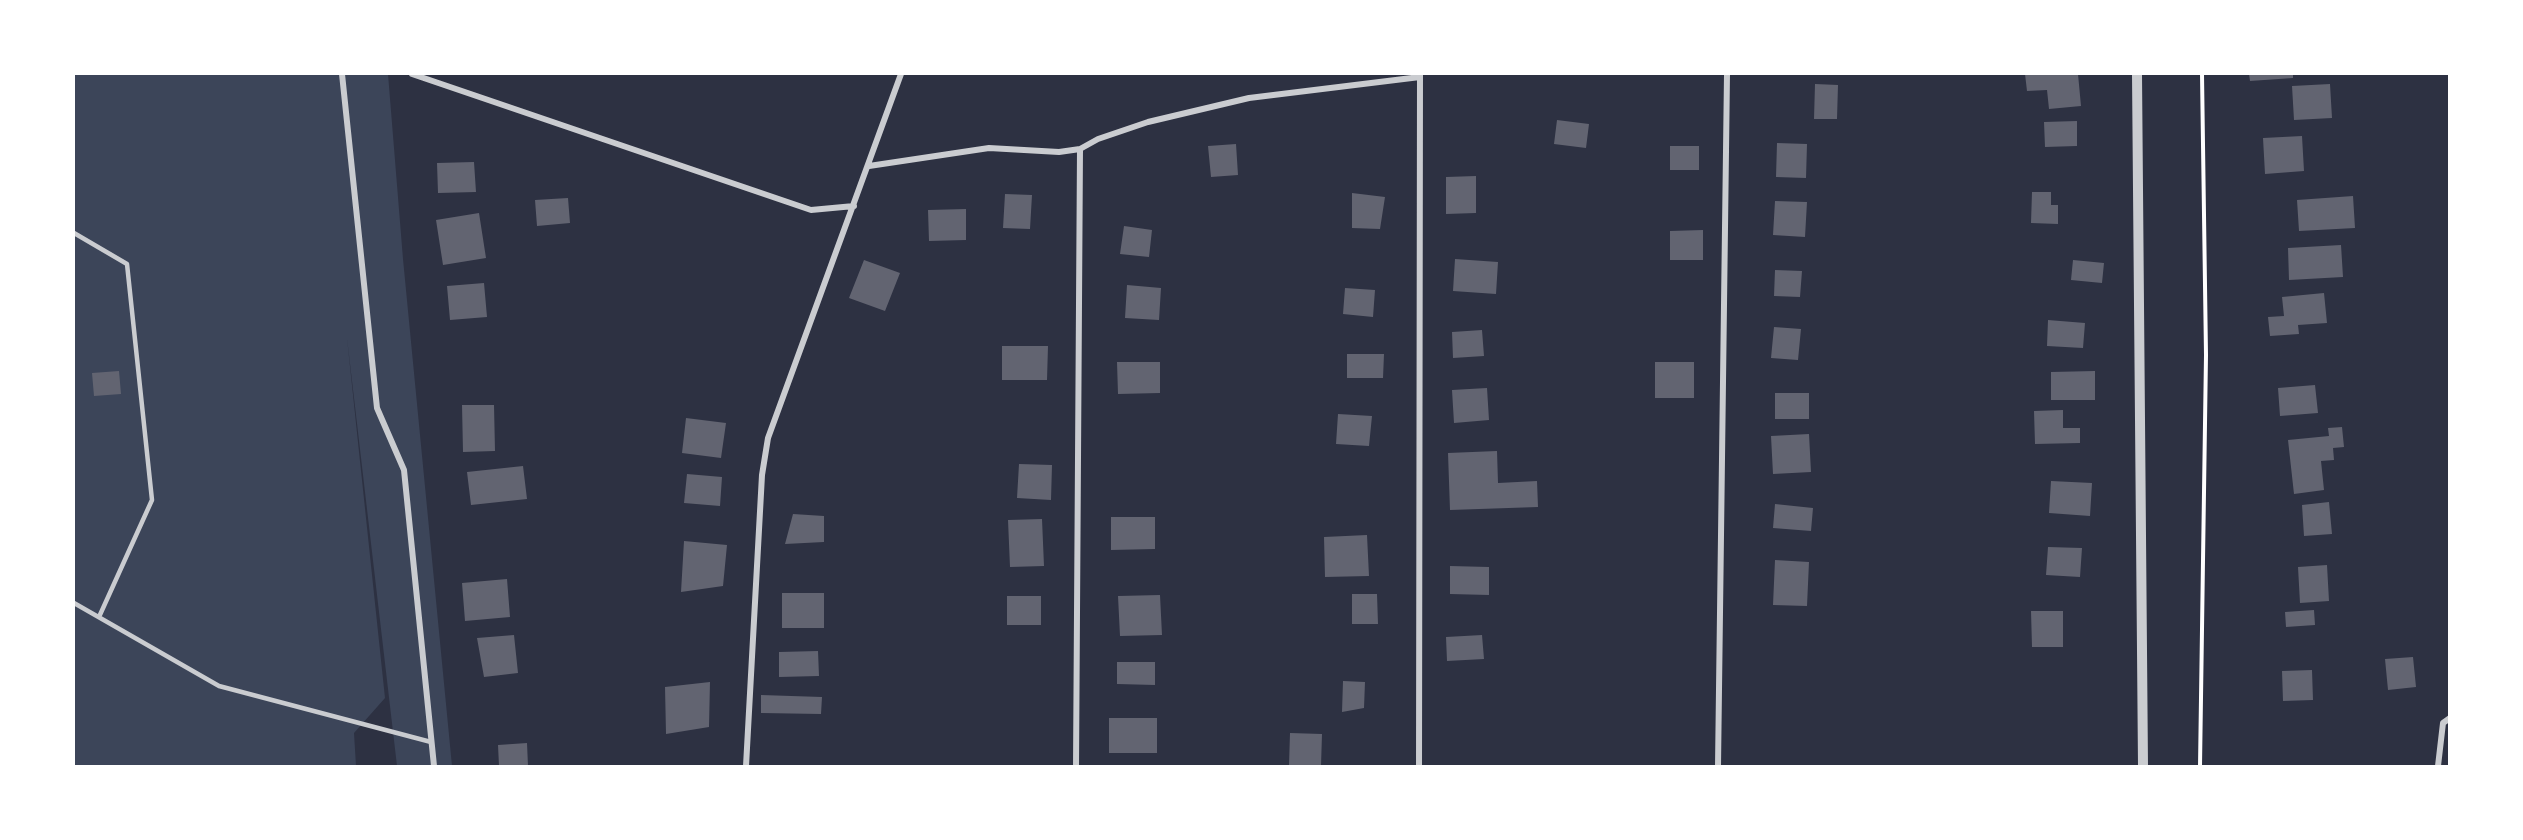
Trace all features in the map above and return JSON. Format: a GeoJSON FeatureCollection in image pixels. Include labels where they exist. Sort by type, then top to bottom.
{"type":"FeatureCollection","features":[{"type":"Feature","properties":{"kind":"street"},"geometry":{"type":"LineString","coordinates":[[342,74],[378,408],[404,470],[434,766]]}},
{"type":"Feature","properties":{"kind":"street"},"geometry":{"type":"LineString","coordinates":[[412,74],[811,210],[854,206]]}},
{"type":"Feature","properties":{"kind":"street"},"geometry":{"type":"LineString","coordinates":[[747,766],[762,475],[768,438],[901,74]]}},
{"type":"Feature","properties":{"kind":"street"},"geometry":{"type":"LineString","coordinates":[[1718,766],[1727,74]]}},
{"type":"Feature","properties":{"kind":"street"},"geometry":{"type":"LineString","coordinates":[[2137,74],[2143,766]]}},
{"type":"Feature","properties":{"kind":"street"},"geometry":{"type":"LineString","coordinates":[[869,166],[989,148],[1059,152],[1080,149],[1098,139],[1148,122],[1249,98],[1420,75],[1419,766]]}},
{"type":"Feature","properties":{"kind":"street"},"geometry":{"type":"LineString","coordinates":[[1076,766],[1080,149]]}},
{"type":"Feature","properties":{"kind":"street"},"geometry":{"type":"LineString","coordinates":[[2438,766],[2443,723],[2450,718]]}},
{"type":"Feature","properties":{"kind":"lane"},"geometry":{"type":"LineString","coordinates":[[74,233],[126,264],[152,500],[99,617]]}},
{"type":"Feature","properties":{"kind":"lane"},"geometry":{"type":"LineString","coordinates":[[74,603],[219,686],[431,741]]}},
{"type":"Feature","properties":{"kind":"path"},"geometry":{"type":"LineString","coordinates":[[2200,766],[2206,355],[2202,74]]}},
{"type":"Feature","properties":{"kind":"shaded area"},"geometry":{"type":"Polygon","coordinates":[[[74,74],[388,74],[403,259],[452,766],[397,766],[347,338],[385,698],[354,733],[356,766],[74,766],[74,74]]]}},
{"type":"Feature","properties":{"kind":"building"},"geometry":{"type":"Polygon","coordinates":[[[2025,74],[2078,74],[2081,106],[2049,109],[2047,90],[2027,91],[2025,74]]]}},
{"type":"Feature","properties":{"kind":"building"},"geometry":{"type":"Polygon","coordinates":[[[2249,74],[2293,74],[2293,78],[2250,81],[2249,74]]]}},
{"type":"Feature","properties":{"kind":"building"},"geometry":{"type":"Polygon","coordinates":[[[1815,84],[1838,85],[1837,119],[1814,119],[1815,84]]]}},
{"type":"Feature","properties":{"kind":"building"},"geometry":{"type":"Polygon","coordinates":[[[2330,84],[2332,118],[2294,120],[2292,86],[2330,84]]]}},
{"type":"Feature","properties":{"kind":"building"},"geometry":{"type":"Polygon","coordinates":[[[1557,120],[1589,124],[1586,148],[1554,144],[1557,120]]]}},
{"type":"Feature","properties":{"kind":"building"},"geometry":{"type":"Polygon","coordinates":[[[2077,121],[2077,146],[2045,147],[2044,122],[2077,121]]]}},
{"type":"Feature","properties":{"kind":"building"},"geometry":{"type":"Polygon","coordinates":[[[2302,136],[2304,171],[2265,174],[2263,138],[2302,136]]]}},
{"type":"Feature","properties":{"kind":"building"},"geometry":{"type":"Polygon","coordinates":[[[1777,143],[1807,144],[1806,178],[1776,177],[1777,143]]]}},
{"type":"Feature","properties":{"kind":"building"},"geometry":{"type":"Polygon","coordinates":[[[1236,144],[1238,175],[1211,177],[1208,146],[1236,144]]]}},
{"type":"Feature","properties":{"kind":"building"},"geometry":{"type":"Polygon","coordinates":[[[1670,146],[1699,146],[1699,170],[1670,170],[1670,146]]]}},
{"type":"Feature","properties":{"kind":"building"},"geometry":{"type":"Polygon","coordinates":[[[474,162],[476,192],[438,193],[437,163],[474,162]]]}},
{"type":"Feature","properties":{"kind":"building"},"geometry":{"type":"Polygon","coordinates":[[[1476,176],[1476,213],[1446,214],[1446,177],[1476,176]]]}},
{"type":"Feature","properties":{"kind":"building"},"geometry":{"type":"Polygon","coordinates":[[[2032,192],[2051,192],[2051,205],[2058,205],[2058,224],[2031,223],[2032,192]]]}},
{"type":"Feature","properties":{"kind":"building"},"geometry":{"type":"Polygon","coordinates":[[[1352,193],[1385,197],[1380,229],[1352,228],[1352,193]]]}},
{"type":"Feature","properties":{"kind":"building"},"geometry":{"type":"Polygon","coordinates":[[[1005,194],[1032,195],[1030,229],[1003,228],[1005,194]]]}},
{"type":"Feature","properties":{"kind":"building"},"geometry":{"type":"Polygon","coordinates":[[[2353,196],[2355,228],[2299,231],[2297,200],[2353,196]]]}},
{"type":"Feature","properties":{"kind":"building"},"geometry":{"type":"Polygon","coordinates":[[[568,198],[570,223],[537,226],[535,200],[568,198]]]}},
{"type":"Feature","properties":{"kind":"building"},"geometry":{"type":"Polygon","coordinates":[[[1775,201],[1807,202],[1805,237],[1773,235],[1775,201]]]}},
{"type":"Feature","properties":{"kind":"building"},"geometry":{"type":"Polygon","coordinates":[[[966,209],[966,240],[929,241],[928,210],[966,209]]]}},
{"type":"Feature","properties":{"kind":"building"},"geometry":{"type":"Polygon","coordinates":[[[479,213],[486,258],[443,265],[436,220],[479,213]]]}},
{"type":"Feature","properties":{"kind":"building"},"geometry":{"type":"Polygon","coordinates":[[[1124,226],[1152,230],[1149,257],[1120,254],[1124,226]]]}},
{"type":"Feature","properties":{"kind":"building"},"geometry":{"type":"Polygon","coordinates":[[[1703,230],[1703,260],[1670,260],[1670,231],[1703,230]]]}},
{"type":"Feature","properties":{"kind":"building"},"geometry":{"type":"Polygon","coordinates":[[[2341,245],[2343,277],[2289,280],[2288,248],[2341,245]]]}},
{"type":"Feature","properties":{"kind":"building"},"geometry":{"type":"Polygon","coordinates":[[[1455,259],[1498,262],[1496,294],[1453,291],[1455,259]]]}},
{"type":"Feature","properties":{"kind":"building"},"geometry":{"type":"Polygon","coordinates":[[[864,260],[900,273],[885,311],[849,298],[864,260]]]}},
{"type":"Feature","properties":{"kind":"building"},"geometry":{"type":"Polygon","coordinates":[[[2073,260],[2104,263],[2102,283],[2071,280],[2073,260]]]}},
{"type":"Feature","properties":{"kind":"building"},"geometry":{"type":"Polygon","coordinates":[[[1775,270],[1802,271],[1800,297],[1774,296],[1775,270]]]}},
{"type":"Feature","properties":{"kind":"building"},"geometry":{"type":"Polygon","coordinates":[[[484,283],[487,317],[450,320],[447,286],[484,283]]]}},
{"type":"Feature","properties":{"kind":"building"},"geometry":{"type":"Polygon","coordinates":[[[1127,285],[1161,288],[1159,320],[1125,318],[1127,285]]]}},
{"type":"Feature","properties":{"kind":"building"},"geometry":{"type":"Polygon","coordinates":[[[1345,288],[1375,290],[1373,317],[1343,314],[1345,288]]]}},
{"type":"Feature","properties":{"kind":"building"},"geometry":{"type":"Polygon","coordinates":[[[2324,293],[2327,323],[2298,325],[2299,334],[2270,336],[2268,317],[2284,316],[2282,297],[2324,293]]]}},
{"type":"Feature","properties":{"kind":"building"},"geometry":{"type":"Polygon","coordinates":[[[2048,320],[2085,323],[2083,348],[2047,346],[2048,320]]]}},
{"type":"Feature","properties":{"kind":"building"},"geometry":{"type":"Polygon","coordinates":[[[1774,327],[1801,329],[1798,360],[1771,358],[1774,327]]]}},
{"type":"Feature","properties":{"kind":"building"},"geometry":{"type":"Polygon","coordinates":[[[1482,330],[1484,356],[1453,358],[1452,332],[1482,330]]]}},
{"type":"Feature","properties":{"kind":"building"},"geometry":{"type":"Polygon","coordinates":[[[1002,346],[1048,346],[1047,380],[1002,380],[1002,346]]]}},
{"type":"Feature","properties":{"kind":"building"},"geometry":{"type":"Polygon","coordinates":[[[1347,354],[1384,354],[1383,378],[1347,378],[1347,354]]]}},
{"type":"Feature","properties":{"kind":"building"},"geometry":{"type":"Polygon","coordinates":[[[1117,362],[1160,362],[1160,393],[1118,394],[1117,362]]]}},
{"type":"Feature","properties":{"kind":"building"},"geometry":{"type":"Polygon","coordinates":[[[1655,362],[1694,362],[1694,398],[1655,398],[1655,362]]]}},
{"type":"Feature","properties":{"kind":"building"},"geometry":{"type":"Polygon","coordinates":[[[119,371],[121,394],[94,396],[92,373],[119,371]]]}},
{"type":"Feature","properties":{"kind":"building"},"geometry":{"type":"Polygon","coordinates":[[[2095,371],[2095,400],[2051,400],[2051,372],[2095,371]]]}},
{"type":"Feature","properties":{"kind":"building"},"geometry":{"type":"Polygon","coordinates":[[[2315,385],[2318,413],[2280,416],[2278,388],[2315,385]]]}},
{"type":"Feature","properties":{"kind":"building"},"geometry":{"type":"Polygon","coordinates":[[[1487,388],[1489,420],[1454,423],[1452,390],[1487,388]]]}},
{"type":"Feature","properties":{"kind":"building"},"geometry":{"type":"Polygon","coordinates":[[[1775,393],[1809,393],[1809,419],[1775,419],[1775,393]]]}},
{"type":"Feature","properties":{"kind":"building"},"geometry":{"type":"Polygon","coordinates":[[[462,405],[494,405],[495,451],[463,452],[462,405]]]}},
{"type":"Feature","properties":{"kind":"building"},"geometry":{"type":"Polygon","coordinates":[[[2063,410],[2063,428],[2080,428],[2080,443],[2035,444],[2034,411],[2063,410]]]}},
{"type":"Feature","properties":{"kind":"building"},"geometry":{"type":"Polygon","coordinates":[[[1338,414],[1372,416],[1369,446],[1336,444],[1338,414]]]}},
{"type":"Feature","properties":{"kind":"building"},"geometry":{"type":"Polygon","coordinates":[[[686,418],[726,423],[721,458],[682,453],[686,418]]]}},
{"type":"Feature","properties":{"kind":"building"},"geometry":{"type":"Polygon","coordinates":[[[2342,427],[2344,447],[2333,448],[2334,460],[2321,461],[2324,490],[2294,494],[2288,440],[2329,436],[2328,428],[2342,427]]]}},
{"type":"Feature","properties":{"kind":"building"},"geometry":{"type":"Polygon","coordinates":[[[1809,434],[1811,472],[1773,474],[1771,436],[1809,434]]]}},
{"type":"Feature","properties":{"kind":"building"},"geometry":{"type":"Polygon","coordinates":[[[1497,451],[1498,483],[1537,481],[1538,507],[1450,510],[1448,453],[1497,451]]]}},
{"type":"Feature","properties":{"kind":"building"},"geometry":{"type":"Polygon","coordinates":[[[1019,464],[1052,465],[1051,500],[1017,498],[1019,464]]]}},
{"type":"Feature","properties":{"kind":"building"},"geometry":{"type":"Polygon","coordinates":[[[523,466],[527,499],[471,505],[467,472],[523,466]]]}},
{"type":"Feature","properties":{"kind":"building"},"geometry":{"type":"Polygon","coordinates":[[[687,474],[722,477],[720,506],[684,503],[687,474]]]}},
{"type":"Feature","properties":{"kind":"building"},"geometry":{"type":"Polygon","coordinates":[[[2051,481],[2092,483],[2090,516],[2049,513],[2051,481]]]}},
{"type":"Feature","properties":{"kind":"building"},"geometry":{"type":"Polygon","coordinates":[[[2329,502],[2332,534],[2304,536],[2302,505],[2329,502]]]}},
{"type":"Feature","properties":{"kind":"building"},"geometry":{"type":"Polygon","coordinates":[[[1775,504],[1813,508],[1811,531],[1773,528],[1775,504]]]}},
{"type":"Feature","properties":{"kind":"building"},"geometry":{"type":"Polygon","coordinates":[[[793,514],[824,516],[824,542],[785,544],[793,514]]]}},
{"type":"Feature","properties":{"kind":"building"},"geometry":{"type":"Polygon","coordinates":[[[1111,517],[1155,517],[1155,549],[1111,550],[1111,517]]]}},
{"type":"Feature","properties":{"kind":"building"},"geometry":{"type":"Polygon","coordinates":[[[1042,519],[1044,566],[1010,567],[1008,520],[1042,519]]]}},
{"type":"Feature","properties":{"kind":"building"},"geometry":{"type":"Polygon","coordinates":[[[1367,535],[1369,576],[1325,577],[1324,537],[1367,535]]]}},
{"type":"Feature","properties":{"kind":"building"},"geometry":{"type":"Polygon","coordinates":[[[684,541],[727,545],[723,586],[681,592],[684,541]]]}},
{"type":"Feature","properties":{"kind":"building"},"geometry":{"type":"Polygon","coordinates":[[[2048,547],[2082,548],[2080,577],[2046,575],[2048,547]]]}},
{"type":"Feature","properties":{"kind":"building"},"geometry":{"type":"Polygon","coordinates":[[[1775,560],[1809,562],[1807,606],[1773,605],[1775,560]]]}},
{"type":"Feature","properties":{"kind":"building"},"geometry":{"type":"Polygon","coordinates":[[[2327,565],[2329,601],[2300,603],[2298,567],[2327,565]]]}},
{"type":"Feature","properties":{"kind":"building"},"geometry":{"type":"Polygon","coordinates":[[[1450,566],[1489,567],[1489,595],[1450,594],[1450,566]]]}},
{"type":"Feature","properties":{"kind":"building"},"geometry":{"type":"Polygon","coordinates":[[[507,579],[510,617],[465,621],[462,583],[507,579]]]}},
{"type":"Feature","properties":{"kind":"building"},"geometry":{"type":"Polygon","coordinates":[[[782,593],[824,593],[824,628],[782,628],[782,593]]]}},
{"type":"Feature","properties":{"kind":"building"},"geometry":{"type":"Polygon","coordinates":[[[1352,594],[1377,594],[1378,624],[1352,624],[1352,594]]]}},
{"type":"Feature","properties":{"kind":"building"},"geometry":{"type":"Polygon","coordinates":[[[1160,595],[1162,635],[1120,636],[1118,596],[1160,595]]]}},
{"type":"Feature","properties":{"kind":"building"},"geometry":{"type":"Polygon","coordinates":[[[1007,596],[1041,596],[1041,625],[1007,625],[1007,596]]]}},
{"type":"Feature","properties":{"kind":"building"},"geometry":{"type":"Polygon","coordinates":[[[2314,610],[2315,625],[2286,627],[2285,612],[2314,610]]]}},
{"type":"Feature","properties":{"kind":"building"},"geometry":{"type":"Polygon","coordinates":[[[2031,611],[2063,611],[2063,647],[2032,647],[2031,611]]]}},
{"type":"Feature","properties":{"kind":"building"},"geometry":{"type":"Polygon","coordinates":[[[514,635],[518,673],[484,677],[477,638],[514,635]]]}},
{"type":"Feature","properties":{"kind":"building"},"geometry":{"type":"Polygon","coordinates":[[[1482,635],[1484,659],[1447,661],[1446,637],[1482,635]]]}},
{"type":"Feature","properties":{"kind":"building"},"geometry":{"type":"Polygon","coordinates":[[[818,651],[819,676],[779,677],[779,652],[818,651]]]}},
{"type":"Feature","properties":{"kind":"building"},"geometry":{"type":"Polygon","coordinates":[[[2413,657],[2416,687],[2388,690],[2385,659],[2413,657]]]}},
{"type":"Feature","properties":{"kind":"building"},"geometry":{"type":"Polygon","coordinates":[[[1117,662],[1155,662],[1155,685],[1117,684],[1117,662]]]}},
{"type":"Feature","properties":{"kind":"building"},"geometry":{"type":"Polygon","coordinates":[[[2312,670],[2313,700],[2283,701],[2282,671],[2312,670]]]}},
{"type":"Feature","properties":{"kind":"building"},"geometry":{"type":"Polygon","coordinates":[[[1343,681],[1365,682],[1364,708],[1342,712],[1343,681]]]}},
{"type":"Feature","properties":{"kind":"building"},"geometry":{"type":"Polygon","coordinates":[[[710,682],[709,727],[666,734],[665,687],[710,682]]]}},
{"type":"Feature","properties":{"kind":"building"},"geometry":{"type":"Polygon","coordinates":[[[761,695],[822,697],[821,714],[761,713],[761,695]]]}},
{"type":"Feature","properties":{"kind":"building"},"geometry":{"type":"Polygon","coordinates":[[[1109,718],[1157,718],[1157,753],[1109,753],[1109,718]]]}},
{"type":"Feature","properties":{"kind":"building"},"geometry":{"type":"Polygon","coordinates":[[[1290,733],[1322,734],[1321,766],[1289,766],[1290,733]]]}},
{"type":"Feature","properties":{"kind":"building"},"geometry":{"type":"Polygon","coordinates":[[[527,743],[528,766],[499,766],[498,745],[527,743]]]}}]}
